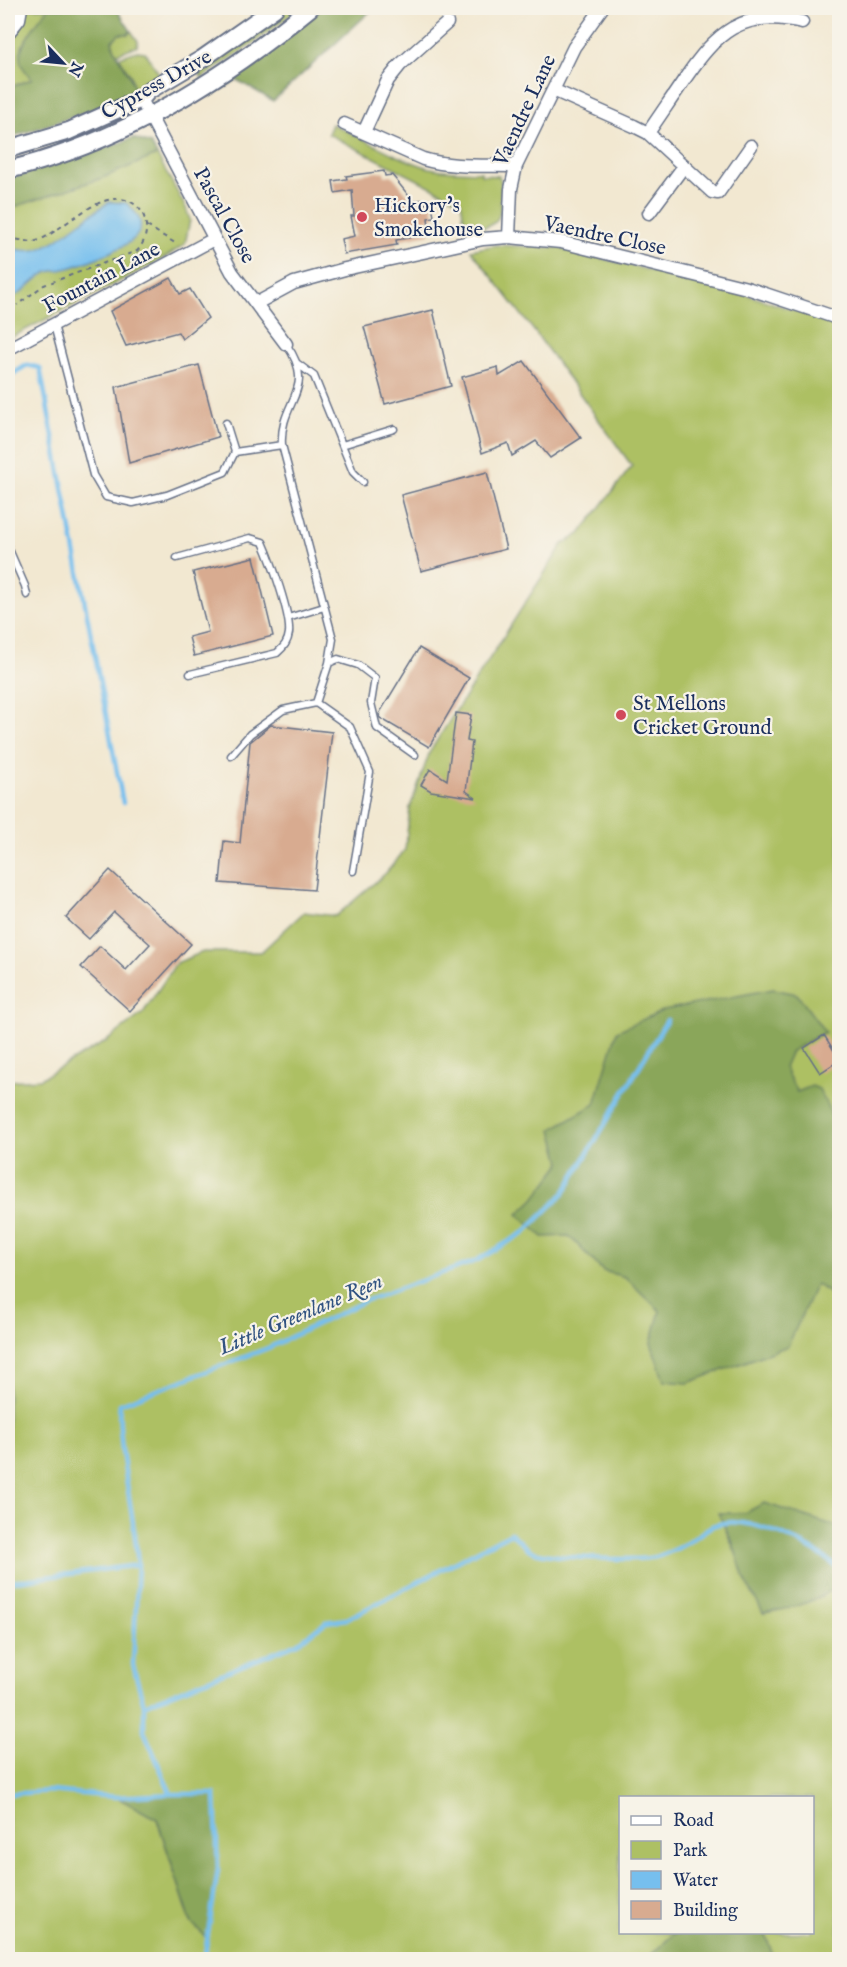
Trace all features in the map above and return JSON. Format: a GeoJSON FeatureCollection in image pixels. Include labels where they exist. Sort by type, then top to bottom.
{"type":"FeatureCollection","features":[{"type":"Feature","properties":{"kind":"street"},"geometry":{"type":"LineString","coordinates":[[8,33],[19,19],[21,8]]}},
{"type":"Feature","properties":{"kind":"street","name":"Cypress Drive"},"geometry":{"type":"LineString","coordinates":[[8,149],[69,131],[141,99],[148,91],[202,59],[275,8]]}},
{"type":"Feature","properties":{"kind":"street","name":"Cypress Drive"},"geometry":{"type":"LineString","coordinates":[[8,170],[66,153],[150,116],[214,80],[279,34],[310,8]]}},
{"type":"Feature","properties":{"kind":"street","name":"Vaendre Lane"},"geometry":{"type":"LineString","coordinates":[[509,237],[511,189],[516,166],[577,41],[602,8]]}},
{"type":"Feature","properties":{"kind":"street"},"geometry":{"type":"LineString","coordinates":[[648,133],[697,61],[724,32],[754,20],[787,13],[802,22]]}},
{"type":"Feature","properties":{"kind":"street"},"geometry":{"type":"LineString","coordinates":[[364,132],[388,80],[399,65],[447,23]]}},
{"type":"Feature","properties":{"kind":"street"},"geometry":{"type":"LineString","coordinates":[[553,90],[648,133],[712,192],[718,194],[751,146]]}},
{"type":"Feature","properties":{"kind":"street","name":"Pascal Close"},"geometry":{"type":"LineString","coordinates":[[141,99],[232,272],[286,344]]}},
{"type":"Feature","properties":{"kind":"street"},"geometry":{"type":"LineString","coordinates":[[344,124],[435,163],[516,166]]}},
{"type":"Feature","properties":{"kind":"street"},"geometry":{"type":"LineString","coordinates":[[649,213],[684,166]]}},
{"type":"Feature","properties":{"kind":"street","name":"Vaendre Close"},"geometry":{"type":"LineString","coordinates":[[257,303],[294,283],[345,269],[483,239],[509,237],[561,242],[747,288],[840,319]]}},
{"type":"Feature","properties":{"kind":"street","name":"Fountain Lane"},"geometry":{"type":"LineString","coordinates":[[8,349],[214,239]]}},
{"type":"Feature","properties":{"kind":"lane"},"geometry":{"type":"LineString","coordinates":[[54,325],[93,475],[106,497],[133,503],[166,495],[225,472],[235,453],[226,423]]}},
{"type":"Feature","properties":{"kind":"lane"},"geometry":{"type":"LineString","coordinates":[[286,344],[298,364],[314,376],[353,472],[363,482]]}},
{"type":"Feature","properties":{"kind":"lane"},"geometry":{"type":"LineString","coordinates":[[298,364],[300,382],[282,425],[282,445],[333,639],[329,663],[316,703]]}},
{"type":"Feature","properties":{"kind":"lane"},"geometry":{"type":"LineString","coordinates":[[342,445],[394,429]]}},
{"type":"Feature","properties":{"kind":"lane"},"geometry":{"type":"LineString","coordinates":[[235,453],[282,445]]}},
{"type":"Feature","properties":{"kind":"lane"},"geometry":{"type":"LineString","coordinates":[[177,558],[250,538],[263,542],[288,618],[289,633],[285,646],[277,653],[190,674]]}},
{"type":"Feature","properties":{"kind":"lane"},"geometry":{"type":"LineString","coordinates":[[8,547],[27,595]]}},
{"type":"Feature","properties":{"kind":"lane"},"geometry":{"type":"LineString","coordinates":[[288,618],[324,607]]}},
{"type":"Feature","properties":{"kind":"lane"},"geometry":{"type":"LineString","coordinates":[[329,663],[338,659],[358,665],[375,678],[371,703],[377,728],[415,755]]}},
{"type":"Feature","properties":{"kind":"lane"},"geometry":{"type":"LineString","coordinates":[[231,756],[250,734],[283,710],[316,703],[350,727],[370,772],[353,871]]}},
{"type":"Feature","properties":{"kind":"path"},"geometry":{"type":"LineString","coordinates":[[8,238],[32,242],[40,240],[92,208],[115,199],[131,201],[139,208],[147,226],[190,252]]}},
{"type":"Feature","properties":{"kind":"path"},"geometry":{"type":"LineString","coordinates":[[17,305],[44,285],[137,251],[143,245],[147,226]]}},
{"type":"Feature","properties":{"kind":"green space"},"geometry":{"type":"Polygon","coordinates":[[[28,8],[49,8],[22,46],[32,79],[8,88],[8,42],[20,28],[28,8]]]}},
{"type":"Feature","properties":{"kind":"green space"},"geometry":{"type":"Polygon","coordinates":[[[49,8],[116,8],[131,31],[128,34],[119,34],[112,41],[134,89],[94,110],[8,138],[8,88],[32,79],[21,64],[21,52],[31,32],[49,8]]]}},
{"type":"Feature","properties":{"kind":"green space"},"geometry":{"type":"Polygon","coordinates":[[[287,8],[300,8],[202,78],[198,71],[287,8]]]}},
{"type":"Feature","properties":{"kind":"green space"},"geometry":{"type":"Polygon","coordinates":[[[323,8],[374,8],[273,101],[237,80],[209,96],[212,91],[248,67],[323,8]]]}},
{"type":"Feature","properties":{"kind":"green space"},"geometry":{"type":"Polygon","coordinates":[[[131,31],[138,41],[137,46],[116,54],[112,41],[119,34],[128,34],[131,31]]]}},
{"type":"Feature","properties":{"kind":"green space"},"geometry":{"type":"Polygon","coordinates":[[[137,51],[145,52],[160,75],[134,89],[131,76],[119,57],[137,51]]]}},
{"type":"Feature","properties":{"kind":"green space"},"geometry":{"type":"Polygon","coordinates":[[[332,124],[393,154],[430,168],[481,172],[481,175],[499,176],[501,181],[498,218],[488,226],[466,232],[461,202],[328,134],[332,124]]]}},
{"type":"Feature","properties":{"kind":"green space"},"geometry":{"type":"Polygon","coordinates":[[[133,138],[151,144],[157,155],[102,178],[8,209],[8,179],[133,138]]]}},
{"type":"Feature","properties":{"kind":"green space"},"geometry":{"type":"Polygon","coordinates":[[[157,155],[186,208],[190,220],[185,244],[166,257],[8,339],[8,209],[102,178],[157,155]]]}},
{"type":"Feature","properties":{"kind":"green space"},"geometry":{"type":"Polygon","coordinates":[[[496,245],[560,248],[745,294],[839,325],[839,1570],[723,1524],[763,1613],[803,1604],[839,1586],[839,1959],[774,1959],[765,1934],[814,1934],[814,1796],[619,1796],[619,1934],[674,1934],[646,1959],[8,1960],[8,1081],[40,1079],[105,1042],[143,1013],[176,963],[203,952],[261,952],[304,912],[336,916],[386,873],[405,850],[410,808],[430,751],[563,544],[580,534],[632,466],[535,332],[471,250],[496,245]],[[171,1794],[118,1797],[157,1819],[191,1922],[215,1795],[171,1794]]]}},
{"type":"Feature","properties":{"kind":"green space"},"geometry":{"type":"Polygon","coordinates":[[[773,989],[797,994],[825,1032],[791,1051],[784,1067],[797,1092],[812,1086],[819,1089],[839,1130],[839,1293],[833,1296],[816,1284],[788,1346],[688,1383],[664,1381],[651,1343],[660,1311],[625,1277],[603,1271],[569,1236],[543,1237],[518,1214],[534,1199],[561,1163],[552,1129],[595,1104],[617,1031],[664,1010],[773,989]]]}},
{"type":"Feature","properties":{"kind":"green space"},"geometry":{"type":"Polygon","coordinates":[[[764,1503],[839,1527],[839,1586],[803,1604],[763,1613],[744,1578],[732,1541],[718,1513],[745,1513],[764,1503]]]}},
{"type":"Feature","properties":{"kind":"green space"},"geometry":{"type":"Polygon","coordinates":[[[215,1794],[218,1869],[208,1939],[191,1922],[157,1819],[116,1797],[215,1794]]]}},
{"type":"Feature","properties":{"kind":"green space"},"geometry":{"type":"Polygon","coordinates":[[[674,1934],[765,1934],[774,1959],[646,1959],[674,1934]]]}},
{"type":"Feature","properties":{"kind":"water"},"geometry":{"type":"Polygon","coordinates":[[[110,202],[126,203],[136,213],[140,222],[140,230],[136,237],[120,248],[99,257],[73,267],[48,272],[23,291],[8,297],[8,248],[29,251],[43,247],[110,202]]]}},
{"type":"Feature","properties":{"kind":"building"},"geometry":{"type":"Polygon","coordinates":[[[384,171],[385,176],[392,175],[413,201],[424,199],[425,204],[432,203],[434,217],[428,218],[430,234],[396,240],[397,245],[344,254],[341,239],[355,236],[351,216],[354,216],[352,190],[335,193],[333,181],[347,179],[346,176],[384,171]]]}},
{"type":"Feature","properties":{"kind":"building"},"geometry":{"type":"Polygon","coordinates":[[[171,278],[180,294],[190,289],[208,318],[182,339],[178,332],[126,346],[110,311],[171,278]]]}},
{"type":"Feature","properties":{"kind":"building"},"geometry":{"type":"Polygon","coordinates":[[[433,310],[451,386],[385,404],[364,327],[433,310]]]}},
{"type":"Feature","properties":{"kind":"building"},"geometry":{"type":"Polygon","coordinates":[[[524,361],[581,438],[550,458],[536,441],[512,456],[508,443],[482,453],[462,377],[498,367],[499,376],[524,361]]]}},
{"type":"Feature","properties":{"kind":"building"},"geometry":{"type":"Polygon","coordinates":[[[199,365],[218,437],[129,463],[116,387],[199,365]]]}},
{"type":"Feature","properties":{"kind":"building"},"geometry":{"type":"Polygon","coordinates":[[[487,472],[506,549],[421,571],[401,495],[487,472]]]}},
{"type":"Feature","properties":{"kind":"building"},"geometry":{"type":"Polygon","coordinates":[[[254,557],[273,636],[194,656],[189,637],[208,632],[193,572],[254,557]]]}},
{"type":"Feature","properties":{"kind":"building"},"geometry":{"type":"Polygon","coordinates":[[[419,648],[469,678],[429,747],[380,718],[379,714],[419,648]]]}},
{"type":"Feature","properties":{"kind":"building"},"geometry":{"type":"Polygon","coordinates":[[[456,713],[471,715],[467,741],[472,742],[466,791],[476,798],[431,791],[421,785],[430,769],[447,780],[456,713]]]}},
{"type":"Feature","properties":{"kind":"building"},"geometry":{"type":"Polygon","coordinates":[[[271,725],[332,732],[314,890],[220,883],[224,841],[240,843],[250,742],[271,725]]]}},
{"type":"Feature","properties":{"kind":"building"},"geometry":{"type":"Polygon","coordinates":[[[110,870],[191,944],[130,1011],[81,967],[100,946],[126,970],[150,944],[114,912],[89,939],[66,918],[110,870]]]}},
{"type":"Feature","properties":{"kind":"building"},"geometry":{"type":"Polygon","coordinates":[[[824,1035],[840,1060],[820,1073],[804,1048],[824,1035]]]}},
{"type":"Feature","properties":{"kind":"waterway"},"geometry":{"type":"LineString","coordinates":[[8,377],[27,365],[40,368],[123,803]]}},
{"type":"Feature","properties":{"kind":"waterway","name":"Little Greenlane Reen"},"geometry":{"type":"LineString","coordinates":[[8,1582],[138,1565],[122,1450],[120,1404],[268,1348],[365,1301],[476,1261],[525,1232],[564,1193],[667,1020]]}},
{"type":"Feature","properties":{"kind":"waterway"},"geometry":{"type":"LineString","coordinates":[[144,1705],[298,1643],[326,1622],[347,1619],[511,1533],[529,1549],[541,1553],[575,1557],[635,1559],[659,1556],[687,1543],[715,1525],[746,1524],[781,1534],[798,1542],[840,1570]]}},
{"type":"Feature","properties":{"kind":"waterway"},"geometry":{"type":"LineString","coordinates":[[138,1565],[133,1665],[144,1705],[144,1731],[171,1794]]}},
{"type":"Feature","properties":{"kind":"waterway"},"geometry":{"type":"LineString","coordinates":[[8,1794],[51,1791],[116,1797],[215,1794],[218,1869],[204,1960]]}},
{"type":"Feature","properties":{"kind":"place","name":"Hickory's Smokehouse"},"geometry":{"type":"Point","coordinates":[362,217]}},
{"type":"Feature","properties":{"kind":"place","name":"St Mellons Cricket Ground"},"geometry":{"type":"Point","coordinates":[621,715]}}]}
